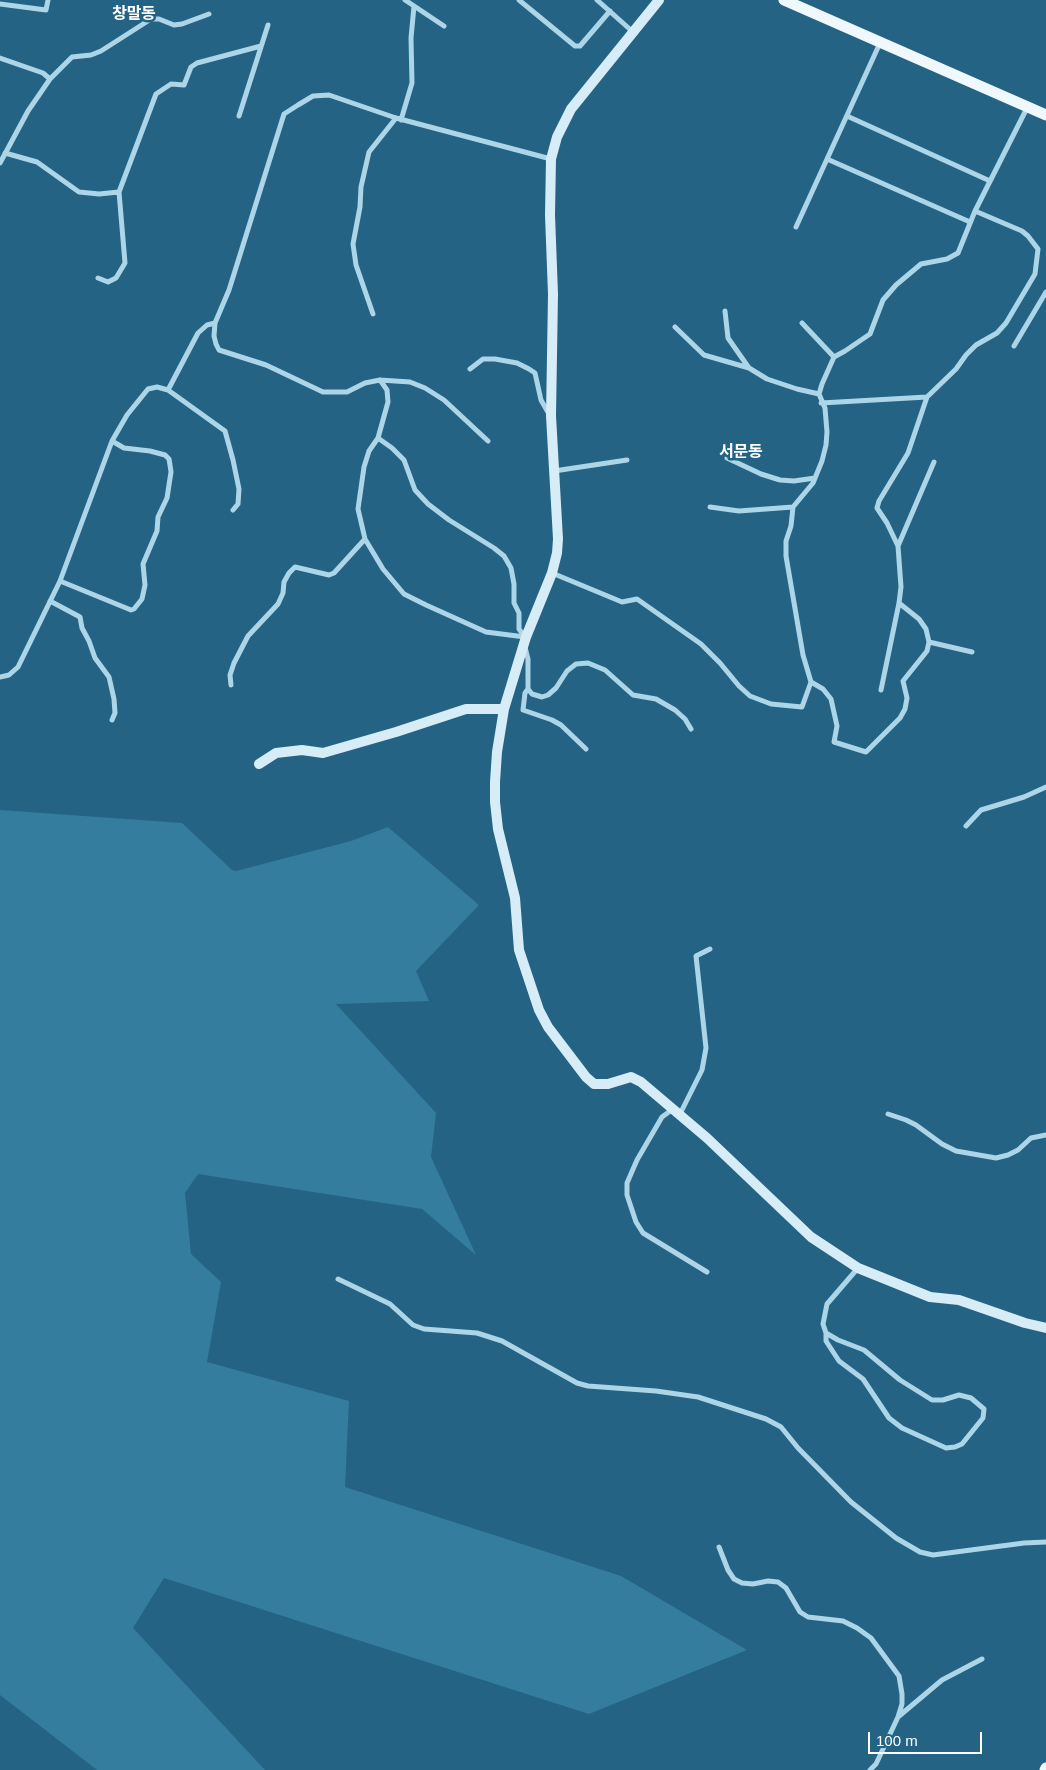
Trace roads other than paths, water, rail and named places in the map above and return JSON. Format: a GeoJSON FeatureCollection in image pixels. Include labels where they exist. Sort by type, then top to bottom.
{"type":"FeatureCollection","features":[{"type":"Feature","properties":{"kind":"main road"},"geometry":{"type":"LineString","coordinates":[[784,0],[1046,115]]}},
{"type":"Feature","properties":{"kind":"street"},"geometry":{"type":"LineString","coordinates":[[0,4],[46,10],[48,0]]}},
{"type":"Feature","properties":{"kind":"street"},"geometry":{"type":"LineString","coordinates":[[404,0],[444,26]]}},
{"type":"Feature","properties":{"kind":"street"},"geometry":{"type":"LineString","coordinates":[[519,0],[575,46],[580,46],[610,11]]}},
{"type":"Feature","properties":{"kind":"street"},"geometry":{"type":"LineString","coordinates":[[597,0],[633,32]]}},
{"type":"Feature","properties":{"kind":"street"},"geometry":{"type":"LineString","coordinates":[[659,0],[571,109],[557,136],[551,159],[550,215],[553,294],[551,416],[558,539],[557,553],[552,574],[525,641],[504,710],[497,752],[494,802],[498,829],[515,898],[519,950],[539,1010],[548,1027],[572,1060],[594,1084],[608,1084],[631,1078],[641,1082],[677,1111],[811,1237],[858,1268],[930,1297],[959,1300],[1025,1323],[1046,1328]]}},
{"type":"Feature","properties":{"kind":"street"},"geometry":{"type":"LineString","coordinates":[[373,314],[356,265],[353,244],[360,207],[361,187],[369,152],[398,119],[412,83],[411,38],[414,6]]}},
{"type":"Feature","properties":{"kind":"street"},"geometry":{"type":"LineString","coordinates":[[0,162],[28,111],[50,79],[72,57],[91,55],[101,51],[151,19],[182,24],[209,14]]}},
{"type":"Feature","properties":{"kind":"street"},"geometry":{"type":"LineString","coordinates":[[239,116],[268,25]]}},
{"type":"Feature","properties":{"kind":"street"},"geometry":{"type":"LineString","coordinates":[[796,227],[880,43]]}},
{"type":"Feature","properties":{"kind":"street"},"geometry":{"type":"LineString","coordinates":[[98,278],[108,282],[116,278],[125,264],[119,192],[156,94],[170,84],[184,85],[191,67],[196,63],[261,46]]}},
{"type":"Feature","properties":{"kind":"street"},"geometry":{"type":"LineString","coordinates":[[0,58],[43,73],[50,79]]}},
{"type":"Feature","properties":{"kind":"street"},"geometry":{"type":"LineString","coordinates":[[488,441],[444,400],[425,388],[410,382],[380,380],[365,383],[347,392],[323,392],[266,365],[219,350],[214,336],[216,323],[230,290],[284,114],[313,96],[329,95],[398,119],[551,159]]}},
{"type":"Feature","properties":{"kind":"street"},"geometry":{"type":"LineString","coordinates":[[552,574],[622,602],[637,599],[701,644],[750,696],[771,704],[802,707],[811,682],[803,655],[786,556],[786,541],[791,526],[793,507],[804,495],[815,478],[822,461],[827,432],[825,408],[819,394],[824,376],[834,357],[870,334],[883,300],[902,280],[921,264],[947,259],[958,253],[975,211],[1027,108]]}},
{"type":"Feature","properties":{"kind":"street"},"geometry":{"type":"LineString","coordinates":[[847,116],[990,181]]}},
{"type":"Feature","properties":{"kind":"street"},"geometry":{"type":"LineString","coordinates":[[5,153],[36,162],[79,192],[99,194],[119,192]]}},
{"type":"Feature","properties":{"kind":"street"},"geometry":{"type":"LineString","coordinates":[[827,159],[970,222]]}},
{"type":"Feature","properties":{"kind":"street"},"geometry":{"type":"LineString","coordinates":[[881,690],[901,587],[898,546],[877,508],[879,501],[908,453],[927,397],[956,369],[976,345],[997,333],[1006,323],[1035,274],[1038,249],[1028,236],[1022,231],[975,211]]}},
{"type":"Feature","properties":{"kind":"street"},"geometry":{"type":"LineString","coordinates":[[1014,346],[1046,292]]}},
{"type":"Feature","properties":{"kind":"street"},"geometry":{"type":"LineString","coordinates":[[725,311],[728,338],[749,368]]}},
{"type":"Feature","properties":{"kind":"street"},"geometry":{"type":"LineString","coordinates":[[168,390],[198,332],[207,325],[216,323]]}},
{"type":"Feature","properties":{"kind":"street"},"geometry":{"type":"LineString","coordinates":[[802,323],[834,357]]}},
{"type":"Feature","properties":{"kind":"street"},"geometry":{"type":"LineString","coordinates":[[675,327],[704,355],[749,368],[767,379],[819,394]]}},
{"type":"Feature","properties":{"kind":"street"},"geometry":{"type":"LineString","coordinates":[[470,369],[483,359],[495,359],[517,363],[529,369],[535,373],[541,400],[551,416]]}},
{"type":"Feature","properties":{"kind":"street"},"geometry":{"type":"LineString","coordinates":[[380,380],[387,390],[388,402],[378,438],[369,451],[364,467],[358,509],[365,539],[383,569],[404,594],[486,632],[525,641]]}},
{"type":"Feature","properties":{"kind":"street"},"geometry":{"type":"LineString","coordinates":[[0,677],[9,675],[18,667],[60,581],[112,441],[127,415],[148,388],[157,387],[168,390],[225,431],[239,489],[238,504],[232,510]]}},
{"type":"Feature","properties":{"kind":"street"},"geometry":{"type":"LineString","coordinates":[[821,402],[927,397]]}},
{"type":"Feature","properties":{"kind":"street"},"geometry":{"type":"LineString","coordinates":[[378,438],[404,460],[415,490],[428,504],[504,556],[511,568],[514,584],[514,603],[519,613],[519,629],[525,641],[528,659],[528,689],[532,694],[542,698],[548,696],[576,664],[588,663],[605,670],[633,695],[656,699],[675,710],[685,719],[691,729]]}},
{"type":"Feature","properties":{"kind":"street"},"geometry":{"type":"LineString","coordinates":[[60,581],[131,610],[142,599],[145,585],[142,564],[157,531],[158,517],[167,498],[171,472],[169,459],[165,455],[150,451],[124,448],[112,441]]}},
{"type":"Feature","properties":{"kind":"street"},"geometry":{"type":"LineString","coordinates":[[727,458],[761,474],[780,480],[794,481],[815,478]]}},
{"type":"Feature","properties":{"kind":"street"},"geometry":{"type":"LineString","coordinates":[[554,470],[626,460]]}},
{"type":"Feature","properties":{"kind":"street"},"geometry":{"type":"LineString","coordinates":[[898,546],[934,462]]}},
{"type":"Feature","properties":{"kind":"street"},"geometry":{"type":"LineString","coordinates":[[710,507],[739,511],[793,507]]}},
{"type":"Feature","properties":{"kind":"street"},"geometry":{"type":"LineString","coordinates":[[231,685],[230,675],[234,663],[248,636],[278,604],[283,593],[284,582],[289,573],[296,567],[329,575],[334,573],[365,539]]}},
{"type":"Feature","properties":{"kind":"street"},"geometry":{"type":"LineString","coordinates":[[50,601],[80,617],[82,628],[95,658],[109,678],[114,700],[112,720]]}},
{"type":"Feature","properties":{"kind":"street"},"geometry":{"type":"LineString","coordinates":[[811,682],[823,689],[831,699],[837,726],[834,742],[866,752],[900,718],[905,709],[907,698],[903,681],[927,651],[929,642],[926,629],[919,619],[899,603]]}},
{"type":"Feature","properties":{"kind":"street"},"geometry":{"type":"LineString","coordinates":[[929,642],[972,652]]}},
{"type":"Feature","properties":{"kind":"street"},"geometry":{"type":"LineString","coordinates":[[528,689],[524,693],[523,710],[561,725],[586,749]]}},
{"type":"Feature","properties":{"kind":"street"},"geometry":{"type":"LineString","coordinates":[[259,764],[276,753],[302,750],[323,753],[466,709],[504,710]]}},
{"type":"Feature","properties":{"kind":"street"},"geometry":{"type":"LineString","coordinates":[[966,826],[981,810],[1024,797],[1046,787]]}},
{"type":"Feature","properties":{"kind":"street"},"geometry":{"type":"LineString","coordinates":[[707,1272],[643,1233],[636,1222],[627,1195],[627,1183],[649,1138],[662,1117],[677,1111],[702,1070],[706,1048],[696,956],[710,949]]}},
{"type":"Feature","properties":{"kind":"street"},"geometry":{"type":"LineString","coordinates":[[888,1114],[916,1124],[942,1144],[956,1151],[996,1158],[1018,1150],[1031,1138],[1046,1135]]}},
{"type":"Feature","properties":{"kind":"street"},"geometry":{"type":"LineString","coordinates":[[826,1333],[864,1350],[900,1380],[932,1400],[943,1400],[959,1396],[971,1398],[984,1409],[983,1418],[962,1444],[955,1448],[946,1448],[902,1428],[890,1418],[863,1379],[839,1361],[826,1341],[823,1324],[827,1304],[858,1268]]}},
{"type":"Feature","properties":{"kind":"street"},"geometry":{"type":"LineString","coordinates":[[338,1278],[390,1304],[412,1324],[424,1329],[477,1333],[502,1341],[577,1383],[588,1386],[656,1391],[698,1397],[766,1419],[781,1427],[798,1448],[851,1502],[896,1538],[920,1552],[933,1555],[1024,1543],[1046,1542]]}},
{"type":"Feature","properties":{"kind":"street"},"geometry":{"type":"LineString","coordinates":[[719,1548],[734,1579],[742,1583],[778,1582],[786,1588],[800,1612],[808,1617],[843,1621],[872,1638],[899,1676],[902,1704],[898,1718],[876,1764],[870,1770]]}},
{"type":"Feature","properties":{"kind":"street"},"geometry":{"type":"LineString","coordinates":[[898,1718],[942,1680],[982,1659]]}},
{"type":"Feature","properties":{"kind":"district","name":"창말동"},"geometry":{"type":"Point","coordinates":[134,15]}},
{"type":"Feature","properties":{"kind":"district","name":"서문동"},"geometry":{"type":"Point","coordinates":[741,453]}}]}
